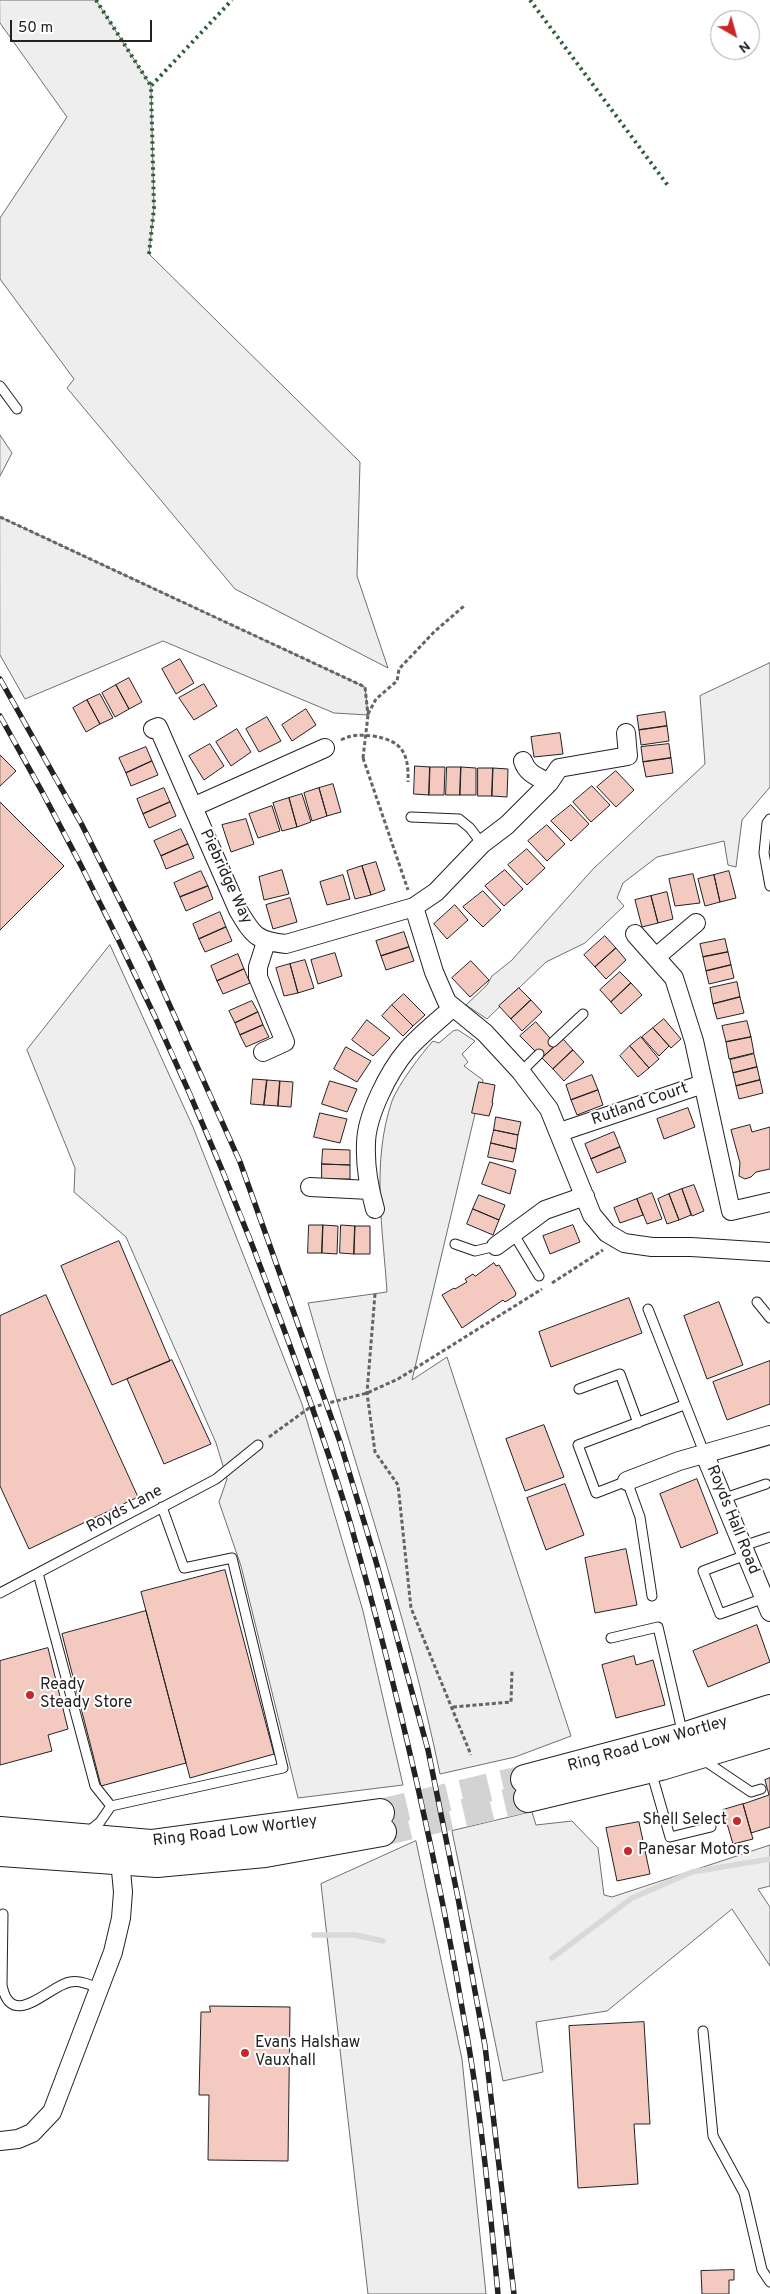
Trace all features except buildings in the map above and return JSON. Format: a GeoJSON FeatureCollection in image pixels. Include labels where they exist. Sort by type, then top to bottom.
{"type":"FeatureCollection","features":[{"type":"Feature","properties":{"kind":"highway","name":"Ring Road Low Wortley"},"geometry":{"type":"LineString","coordinates":[[770,1710],[690,1746],[651,1768],[526,1788],[690,1746],[770,1733]]}},
{"type":"Feature","properties":{"kind":"highway","name":"Ring Road Low Wortley"},"geometry":{"type":"LineString","coordinates":[[0,1831],[151,1844],[381,1822],[265,1853],[157,1863],[0,1852]]}},
{"type":"Feature","properties":{"kind":"street","name":"Piebridge Way"},"geometry":{"type":"LineString","coordinates":[[153,729],[158,727],[238,910],[251,931],[266,942]]}},
{"type":"Feature","properties":{"kind":"street"},"geometry":{"type":"LineString","coordinates":[[263,1052],[285,1042],[258,977],[258,967],[266,942],[286,944],[414,907],[436,892],[482,844],[507,825],[549,783],[559,768],[628,756],[626,733]]}},
{"type":"Feature","properties":{"kind":"street"},"geometry":{"type":"LineString","coordinates":[[193,806],[325,748]]}},
{"type":"Feature","properties":{"kind":"street"},"geometry":{"type":"LineString","coordinates":[[523,761],[525,768],[532,775],[549,783]]}},
{"type":"Feature","properties":{"kind":"street"},"geometry":{"type":"LineString","coordinates":[[414,907],[434,972],[452,1008],[485,1033],[520,1072],[549,1109],[560,1132],[592,1215],[607,1233],[624,1243],[652,1247],[691,1246],[770,1252]]}},
{"type":"Feature","properties":{"kind":"street"},"geometry":{"type":"LineString","coordinates":[[656,957],[696,923]]}},
{"type":"Feature","properties":{"kind":"street","name":"Rutland Court"},"geometry":{"type":"LineString","coordinates":[[560,1132],[703,1084],[694,1041],[674,978],[635,934]]}},
{"type":"Feature","properties":{"kind":"street"},"geometry":{"type":"LineString","coordinates":[[375,1209],[370,1190],[365,1143],[375,1105],[390,1073],[407,1050],[452,1008]]}},
{"type":"Feature","properties":{"kind":"street"},"geometry":{"type":"LineString","coordinates":[[703,1084],[730,1211],[770,1202]]}},
{"type":"Feature","properties":{"kind":"street"},"geometry":{"type":"LineString","coordinates":[[310,1187],[370,1190]]}},
{"type":"Feature","properties":{"kind":"street"},"geometry":{"type":"LineString","coordinates":[[496,1246],[545,1210],[585,1196]]}},
{"type":"Feature","properties":{"kind":"street"},"geometry":{"type":"LineString","coordinates":[[626,1481],[679,1461],[770,1435]]}},
{"type":"Feature","properties":{"kind":"street","name":"Royds Hall Road"},"geometry":{"type":"LineString","coordinates":[[705,1455],[768,1602]]}},
{"type":"Feature","properties":{"kind":"street"},"geometry":{"type":"LineString","coordinates":[[0,2141],[18,2139],[32,2133],[52,2112],[114,1952],[121,1918],[123,1892],[120,1860]]}},
{"type":"Feature","properties":{"kind":"lane"},"geometry":{"type":"LineString","coordinates":[[0,386],[17,409]]}},
{"type":"Feature","properties":{"kind":"lane"},"geometry":{"type":"LineString","coordinates":[[411,817],[459,819],[470,828],[482,844]]}},
{"type":"Feature","properties":{"kind":"lane"},"geometry":{"type":"LineString","coordinates":[[770,819],[767,823],[764,853],[770,886]]}},
{"type":"Feature","properties":{"kind":"lane"},"geometry":{"type":"LineString","coordinates":[[553,1042],[582,1014]]}},
{"type":"Feature","properties":{"kind":"lane"},"geometry":{"type":"LineString","coordinates":[[520,1072],[539,1054]]}},
{"type":"Feature","properties":{"kind":"lane"},"geometry":{"type":"LineString","coordinates":[[513,1233],[539,1276]]}},
{"type":"Feature","properties":{"kind":"lane"},"geometry":{"type":"LineString","coordinates":[[455,1244],[475,1251],[496,1246]]}},
{"type":"Feature","properties":{"kind":"lane"},"geometry":{"type":"LineString","coordinates":[[757,1302],[770,1318]]}},
{"type":"Feature","properties":{"kind":"lane"},"geometry":{"type":"LineString","coordinates":[[648,1309],[705,1455]]}},
{"type":"Feature","properties":{"kind":"lane"},"geometry":{"type":"LineString","coordinates":[[579,1389],[620,1374],[638,1423]]}},
{"type":"Feature","properties":{"kind":"lane"},"geometry":{"type":"LineString","coordinates":[[652,1596],[640,1517],[626,1481],[596,1493],[578,1445],[684,1405]]}},
{"type":"Feature","properties":{"kind":"lane","name":"Royds Lane"},"geometry":{"type":"LineString","coordinates":[[0,1593],[216,1479],[258,1445]]}},
{"type":"Feature","properties":{"kind":"lane"},"geometry":{"type":"LineString","coordinates":[[725,1498],[766,1484]]}},
{"type":"Feature","properties":{"kind":"lane"},"geometry":{"type":"LineString","coordinates":[[80,1838],[100,1822],[111,1806],[283,1768],[232,1558],[184,1568],[162,1507]]}},
{"type":"Feature","properties":{"kind":"lane"},"geometry":{"type":"LineString","coordinates":[[768,1602],[720,1614],[703,1570],[770,1537]]}},
{"type":"Feature","properties":{"kind":"lane"},"geometry":{"type":"LineString","coordinates":[[38,1573],[95,1786],[111,1806]]}},
{"type":"Feature","properties":{"kind":"lane"},"geometry":{"type":"LineString","coordinates":[[611,1638],[658,1627],[690,1746],[751,1792],[761,1789]]}},
{"type":"Feature","properties":{"kind":"lane"},"geometry":{"type":"LineString","coordinates":[[651,1768],[670,1836],[711,1827]]}},
{"type":"Feature","properties":{"kind":"lane"},"geometry":{"type":"LineString","coordinates":[[3,1914],[2,1985],[4,2002],[26,2005],[36,2002],[63,1984],[72,1981],[83,1982],[100,1989]]}},
{"type":"Feature","properties":{"kind":"lane"},"geometry":{"type":"LineString","coordinates":[[703,2031],[713,2136],[744,2193],[762,2270],[770,2282]]}},
{"type":"Feature","properties":{"kind":"path"},"geometry":{"type":"LineString","coordinates":[[0,517],[365,687],[368,715],[363,758],[414,907]]}},
{"type":"Feature","properties":{"kind":"path"},"geometry":{"type":"LineString","coordinates":[[368,715],[376,698],[397,681],[399,669],[434,632],[464,606]]}},
{"type":"Feature","properties":{"kind":"path"},"geometry":{"type":"LineString","coordinates":[[325,748],[356,734],[393,741],[402,750],[408,763],[408,782]]}},
{"type":"Feature","properties":{"kind":"path"},"geometry":{"type":"LineString","coordinates":[[258,1445],[309,1408],[368,1393],[421,1366],[613,1244],[617,1239]]}},
{"type":"Feature","properties":{"kind":"path"},"geometry":{"type":"LineString","coordinates":[[375,1294],[368,1393],[375,1452],[398,1485],[411,1608],[471,1755]]}},
{"type":"Feature","properties":{"kind":"path"},"geometry":{"type":"LineString","coordinates":[[453,1707],[511,1702],[512,1671]]}},
{"type":"Feature","properties":{"kind":"shaded area"},"geometry":{"type":"Polygon","coordinates":[[[0,0],[96,0],[151,86],[154,208],[149,254],[360,462],[357,576],[388,668],[235,589],[67,388],[74,379],[0,279],[0,218],[67,117],[0,23],[0,0]]]}},
{"type":"Feature","properties":{"kind":"shaded area"},"geometry":{"type":"Polygon","coordinates":[[[0,435],[12,453],[0,476],[0,435]]]}},
{"type":"Feature","properties":{"kind":"shaded area"},"geometry":{"type":"Polygon","coordinates":[[[0,517],[365,687],[368,715],[334,713],[163,641],[25,699],[0,655],[0,517]]]}},
{"type":"Feature","properties":{"kind":"shaded area"},"geometry":{"type":"Polygon","coordinates":[[[770,663],[770,787],[742,820],[736,867],[728,865],[724,841],[657,857],[623,883],[617,898],[624,906],[585,943],[546,962],[487,1019],[466,1005],[487,985],[492,976],[512,960],[593,869],[705,764],[700,696],[770,663]]]}},
{"type":"Feature","properties":{"kind":"shaded area"},"geometry":{"type":"Polygon","coordinates":[[[110,945],[193,1127],[302,1404],[363,1611],[403,1785],[298,1798],[241,1566],[219,1502],[227,1479],[216,1443],[126,1237],[74,1192],[75,1168],[27,1050],[110,945]]]}},
{"type":"Feature","properties":{"kind":"shaded area"},"geometry":{"type":"Polygon","coordinates":[[[458,1030],[475,1041],[462,1054],[468,1062],[464,1066],[483,1080],[412,1380],[447,1357],[571,1736],[515,1757],[440,1774],[427,1714],[396,1596],[308,1303],[387,1292],[381,1220],[380,1172],[386,1124],[392,1101],[404,1078],[433,1041],[439,1043],[453,1031],[458,1030]]]}},
{"type":"Feature","properties":{"kind":"shaded area"},"geometry":{"type":"Polygon","coordinates":[[[532,1812],[536,1825],[572,1821],[598,1848],[604,1895],[612,1897],[770,1845],[770,1886],[758,1889],[770,1907],[770,1966],[732,1909],[607,2011],[536,2022],[543,2072],[503,2081],[452,1831],[532,1812]]]}},
{"type":"Feature","properties":{"kind":"shaded area"},"geometry":{"type":"Polygon","coordinates":[[[416,1841],[462,2059],[486,2294],[368,2294],[321,1884],[416,1841]]]}},
{"type":"Feature","properties":{"kind":"waterway"},"geometry":{"type":"LineString","coordinates":[[552,1958],[632,1898],[692,1872],[770,1859]]}},
{"type":"Feature","properties":{"kind":"waterway"},"geometry":{"type":"LineString","coordinates":[[314,1935],[355,1935],[383,1941]]}},
{"type":"Feature","properties":{"kind":"tunnel"},"geometry":{"type":"LineString","coordinates":[[380,1813],[525,1779]]}},
{"type":"Feature","properties":{"kind":"tunnel"},"geometry":{"type":"LineString","coordinates":[[382,1832],[528,1798]]}},
{"type":"Feature","properties":{"kind":"railway"},"geometry":{"type":"LineString","coordinates":[[0,679],[82,825],[149,959],[240,1162],[340,1442],[375,1558],[428,1750],[485,2046],[514,2294]]}},
{"type":"Feature","properties":{"kind":"railway"},"geometry":{"type":"LineString","coordinates":[[0,716],[41,789],[118,938],[188,1090],[221,1167],[282,1324],[326,1447],[350,1522],[416,1778],[456,1971],[477,2100],[498,2294]]}},
{"type":"Feature","properties":{"kind":"hedge"},"geometry":{"type":"LineString","coordinates":[[96,0],[151,86]]}},
{"type":"Feature","properties":{"kind":"hedge"},"geometry":{"type":"LineString","coordinates":[[149,254],[154,208],[151,86],[232,0]]}},
{"type":"Feature","properties":{"kind":"hedge"},"geometry":{"type":"LineString","coordinates":[[530,0],[669,187]]}},
{"type":"Feature","properties":{"kind":"place","name":"Ready Steady Store"},"geometry":{"type":"Point","coordinates":[30,1695]}},
{"type":"Feature","properties":{"kind":"place","name":"Shell Select"},"geometry":{"type":"Point","coordinates":[737,1821]}},
{"type":"Feature","properties":{"kind":"place","name":"Panesar Motors"},"geometry":{"type":"Point","coordinates":[628,1851]}},
{"type":"Feature","properties":{"kind":"place","name":"Evans Halshaw Vauxhall"},"geometry":{"type":"Point","coordinates":[245,2053]}}]}
